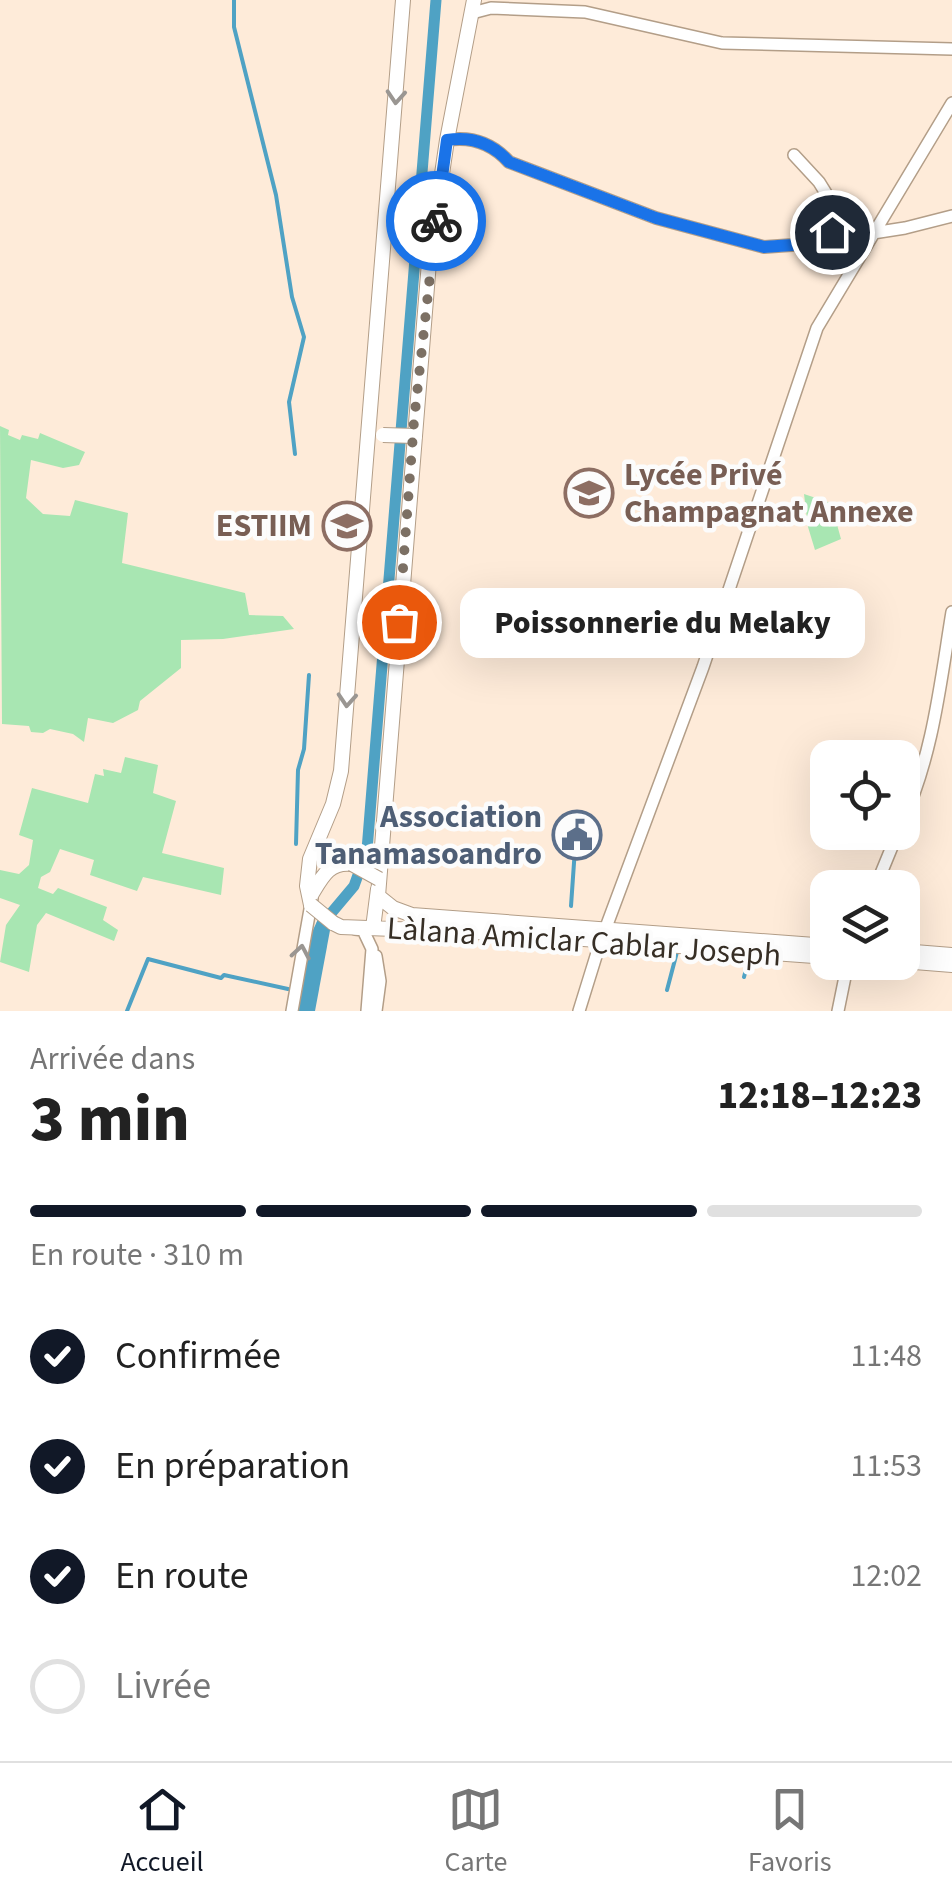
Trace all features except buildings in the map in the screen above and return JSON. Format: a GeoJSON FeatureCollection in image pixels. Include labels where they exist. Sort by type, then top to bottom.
{"type":"FeatureCollection","features":[{"type":"Feature","properties":{"kind":"main road"},"geometry":{"type":"LineString","coordinates":[[337,925],[310,901],[310,859],[333,804],[341,771],[403,0]]}},
{"type":"Feature","properties":{"kind":"main road"},"geometry":{"type":"LineString","coordinates":[[372,928],[378,896],[430,262],[447,140],[473,7]]}},
{"type":"Feature","properties":{"kind":"main road"},"geometry":{"type":"LineString","coordinates":[[370,446],[383,435],[414,442]]}},
{"type":"Feature","properties":{"kind":"main road"},"geometry":{"type":"LineString","coordinates":[[310,901],[328,869],[336,864],[352,864],[379,879],[378,896]]}},
{"type":"Feature","properties":{"kind":"main road","name":"Làlana Amiclar Cablar Joseph"},"geometry":{"type":"LineString","coordinates":[[378,896],[393,908],[412,915],[810,955]]}},
{"type":"Feature","properties":{"kind":"main road","name":"Làlana Amiclar Cablar Joseph"},"geometry":{"type":"LineString","coordinates":[[337,925],[810,945]]}},
{"type":"Feature","properties":{"kind":"main road"},"geometry":{"type":"LineString","coordinates":[[920,952],[952,955]]}},
{"type":"Feature","properties":{"kind":"main road"},"geometry":{"type":"LineString","coordinates":[[920,962],[952,965]]}},
{"type":"Feature","properties":{"kind":"street"},"geometry":{"type":"LineString","coordinates":[[473,7],[584,12],[722,43],[952,49]]}},
{"type":"Feature","properties":{"kind":"street"},"geometry":{"type":"LineString","coordinates":[[580,1011],[603,935],[703,667],[817,328],[952,102]]}},
{"type":"Feature","properties":{"kind":"street"},"geometry":{"type":"LineString","coordinates":[[447,140],[465,138],[496,148],[509,162],[656,218],[764,247],[792,245],[832,232],[873,233],[919,226],[952,216]]}},
{"type":"Feature","properties":{"kind":"street"},"geometry":{"type":"LineString","coordinates":[[794,155],[818,182],[850,232]]}},
{"type":"Feature","properties":{"kind":"street"},"geometry":{"type":"LineString","coordinates":[[920,784],[934,728],[952,612]]}},
{"type":"Feature","properties":{"kind":"street"},"geometry":{"type":"LineString","coordinates":[[292,1011],[313,898],[310,901]]}},
{"type":"Feature","properties":{"kind":"street"},"geometry":{"type":"LineString","coordinates":[[337,925],[363,930],[370,940],[367,1011]]}},
{"type":"Feature","properties":{"kind":"street"},"geometry":{"type":"LineString","coordinates":[[372,928],[380,981],[376,1011]]}},
{"type":"Feature","properties":{"kind":"street"},"geometry":{"type":"LineString","coordinates":[[838,1011],[844,980]]}},
{"type":"Feature","properties":{"kind":"green space"},"geometry":{"type":"Polygon","coordinates":[[[0,426],[20,440],[22,435],[38,439],[40,433],[85,452],[79,465],[63,468],[31,460],[26,498],[43,514],[70,516],[75,500],[128,513],[122,563],[245,593],[249,615],[283,616],[294,629],[223,639],[181,640],[181,668],[140,701],[138,710],[113,723],[88,718],[84,742],[73,734],[50,729],[31,732],[29,726],[2,724],[0,426]]]}},
{"type":"Feature","properties":{"kind":"green space"},"geometry":{"type":"Polygon","coordinates":[[[804,494],[831,503],[841,539],[815,550],[804,494]]]}},
{"type":"Feature","properties":{"kind":"green space"},"geometry":{"type":"Polygon","coordinates":[[[125,757],[158,765],[153,793],[176,801],[162,853],[224,868],[221,895],[143,877],[137,891],[90,875],[94,860],[60,849],[38,888],[53,894],[58,888],[107,907],[103,920],[118,930],[114,941],[46,913],[37,925],[29,972],[0,962],[6,925],[20,905],[0,898],[0,870],[19,874],[29,865],[33,840],[19,835],[32,788],[88,803],[95,774],[104,776],[103,769],[121,773],[125,757]]]}},
{"type":"Feature","properties":{"kind":"water"},"geometry":{"type":"Polygon","coordinates":[[[320,915],[331,925],[315,1011],[295,1011],[312,932],[320,915]]]}},
{"type":"Feature","properties":{"kind":"waterway"},"geometry":{"type":"LineString","coordinates":[[234,0],[234,27],[276,195],[292,297],[304,337],[289,402],[295,454]]}},
{"type":"Feature","properties":{"kind":"waterway"},"geometry":{"type":"LineString","coordinates":[[322,924],[354,886],[367,850],[436,0]]}},
{"type":"Feature","properties":{"kind":"waterway"},"geometry":{"type":"LineString","coordinates":[[296,844],[298,770],[304,749],[309,675]]}},
{"type":"Feature","properties":{"kind":"waterway"},"geometry":{"type":"LineString","coordinates":[[571,906],[576,834]]}},
{"type":"Feature","properties":{"kind":"waterway"},"geometry":{"type":"LineString","coordinates":[[667,990],[677,952]]}},
{"type":"Feature","properties":{"kind":"waterway"},"geometry":{"type":"LineString","coordinates":[[744,977],[749,958]]}},
{"type":"Feature","properties":{"kind":"waterway"},"geometry":{"type":"LineString","coordinates":[[127,1011],[148,959],[221,978],[224,975],[288,989]]}},
{"type":"Feature","properties":{"kind":"way so far"},"geometry":{"type":"LineString","coordinates":[[399,622],[414,421],[436,221]]}},
{"type":"Feature","properties":{"kind":"place","name":"Lycée Privé Champagnat Annexe"},"geometry":{"type":"Point","coordinates":[589,493]}},
{"type":"Feature","properties":{"kind":"place","name":"ESTIIM"},"geometry":{"type":"Point","coordinates":[347,526]}},
{"type":"Feature","properties":{"kind":"place","name":"Poissonnerie du Melaky"},"geometry":{"type":"Point","coordinates":[399,622]}},
{"type":"Feature","properties":{"kind":"place","name":"Association Tanamasoandro"},"geometry":{"type":"Point","coordinates":[577,835]}},
{"type":"Feature","properties":{"kind":"route"},"geometry":{"type":"LineString","coordinates":[[436,221],[447,140],[465,138],[496,148],[509,162],[656,218],[714,235],[764,247],[792,245],[832,232]]}}]}
